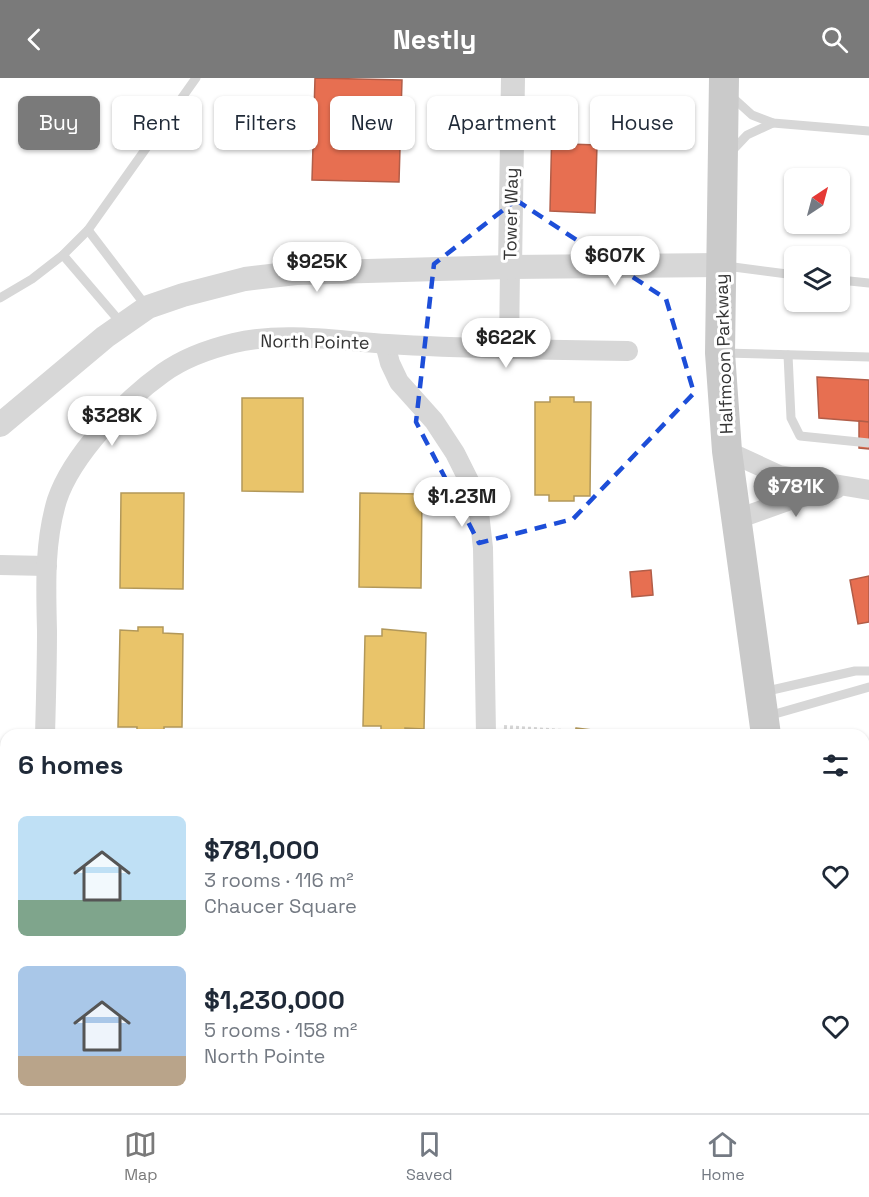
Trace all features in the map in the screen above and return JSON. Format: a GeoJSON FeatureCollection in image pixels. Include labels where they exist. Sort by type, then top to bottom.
{"type":"FeatureCollection","features":[{"type":"Feature","properties":{"kind":"main road","name":"Halfmoon Parkway"},"geometry":{"type":"LineString","coordinates":[[723,82],[720,353],[728,451],[763,715]]}},
{"type":"Feature","properties":{"kind":"street","name":"Tower Way"},"geometry":{"type":"LineString","coordinates":[[509,350],[513,78]]}},
{"type":"Feature","properties":{"kind":"street"},"geometry":{"type":"LineString","coordinates":[[0,425],[122,325],[148,308],[183,295],[245,279],[296,273],[510,267],[721,265]]}},
{"type":"Feature","properties":{"kind":"street","name":"North Pointe"},"geometry":{"type":"LineString","coordinates":[[45,729],[46,548],[57,500],[72,468],[107,422],[163,373],[195,355],[236,342],[273,338],[509,350],[628,351]]}},
{"type":"Feature","properties":{"kind":"street","name":"North Pointe"},"geometry":{"type":"LineString","coordinates":[[385,344],[390,363],[399,382],[434,421],[454,453],[470,483],[479,513],[483,548],[486,729]]}},
{"type":"Feature","properties":{"kind":"street"},"geometry":{"type":"LineString","coordinates":[[728,451],[779,475],[869,490]]}},
{"type":"Feature","properties":{"kind":"street"},"geometry":{"type":"LineString","coordinates":[[737,519],[790,500],[845,487]]}},
{"type":"Feature","properties":{"kind":"street"},"geometry":{"type":"LineString","coordinates":[[0,565],[46,566]]}},
{"type":"Feature","properties":{"kind":"lane"},"geometry":{"type":"LineString","coordinates":[[0,298],[32,279],[63,255],[88,230],[196,78]]}},
{"type":"Feature","properties":{"kind":"lane"},"geometry":{"type":"LineString","coordinates":[[723,82],[735,101],[752,115],[773,123],[869,131]]}},
{"type":"Feature","properties":{"kind":"lane"},"geometry":{"type":"LineString","coordinates":[[722,162],[747,135],[773,123]]}},
{"type":"Feature","properties":{"kind":"lane"},"geometry":{"type":"LineString","coordinates":[[88,230],[148,308]]}},
{"type":"Feature","properties":{"kind":"lane"},"geometry":{"type":"LineString","coordinates":[[63,255],[122,325]]}},
{"type":"Feature","properties":{"kind":"lane"},"geometry":{"type":"LineString","coordinates":[[721,265],[784,274]]}},
{"type":"Feature","properties":{"kind":"lane"},"geometry":{"type":"LineString","coordinates":[[850,281],[869,282]]}},
{"type":"Feature","properties":{"kind":"lane"},"geometry":{"type":"LineString","coordinates":[[720,353],[869,357]]}},
{"type":"Feature","properties":{"kind":"lane"},"geometry":{"type":"LineString","coordinates":[[788,355],[791,418],[800,436],[869,443]]}},
{"type":"Feature","properties":{"kind":"lane"},"geometry":{"type":"LineString","coordinates":[[763,715],[855,671],[869,671]]}},
{"type":"Feature","properties":{"kind":"lane"},"geometry":{"type":"LineString","coordinates":[[763,715],[869,687]]}},
{"type":"Feature","properties":{"kind":"highlighted area"},"geometry":{"type":"Polygon","coordinates":[[[516,200],[666,299],[694,393],[573,519],[479,543],[416,422],[434,264],[516,200]]]}},
{"type":"Feature","properties":{"kind":"building: Homes"},"geometry":{"type":"Polygon","coordinates":[[[550,397],[574,397],[574,402],[591,402],[590,496],[574,496],[574,501],[549,501],[549,495],[535,495],[535,402],[550,402],[550,397]]]}},
{"type":"Feature","properties":{"kind":"building: Homes"},"geometry":{"type":"Polygon","coordinates":[[[242,398],[303,398],[303,492],[242,491],[242,398]]]}},
{"type":"Feature","properties":{"kind":"building: Homes"},"geometry":{"type":"Polygon","coordinates":[[[121,493],[184,493],[183,589],[120,588],[121,493]]]}},
{"type":"Feature","properties":{"kind":"building: Homes"},"geometry":{"type":"Polygon","coordinates":[[[360,493],[422,494],[421,588],[359,587],[360,493]]]}},
{"type":"Feature","properties":{"kind":"building: Homes"},"geometry":{"type":"Polygon","coordinates":[[[138,627],[163,627],[163,633],[183,634],[182,727],[137,729],[137,727],[118,727],[120,630],[138,631],[138,627]]]}},
{"type":"Feature","properties":{"kind":"building: Homes"},"geometry":{"type":"Polygon","coordinates":[[[382,629],[426,633],[424,729],[381,729],[381,726],[363,726],[365,636],[382,636],[382,629]]]}},
{"type":"Feature","properties":{"kind":"building: Shops"},"geometry":{"type":"Polygon","coordinates":[[[315,78],[402,80],[402,96],[330,96],[330,150],[400,150],[399,182],[312,180],[313,150],[318,150],[318,96],[314,96],[315,78]]]}},
{"type":"Feature","properties":{"kind":"building: Shops"},"geometry":{"type":"Polygon","coordinates":[[[578,144],[590,145],[590,150],[597,150],[595,213],[550,211],[551,150],[578,150],[578,144]]]}},
{"type":"Feature","properties":{"kind":"building: Shops"},"geometry":{"type":"Polygon","coordinates":[[[817,377],[869,380],[869,422],[819,418],[817,377]]]}},
{"type":"Feature","properties":{"kind":"building: Shops"},"geometry":{"type":"Polygon","coordinates":[[[859,421],[869,422],[869,449],[859,448],[859,421]]]}},
{"type":"Feature","properties":{"kind":"building: Shops"},"geometry":{"type":"Polygon","coordinates":[[[651,570],[653,595],[632,597],[630,572],[651,570]]]}},
{"type":"Feature","properties":{"kind":"building: Shops"},"geometry":{"type":"Polygon","coordinates":[[[869,576],[869,622],[858,624],[850,580],[869,576]]]}}]}
